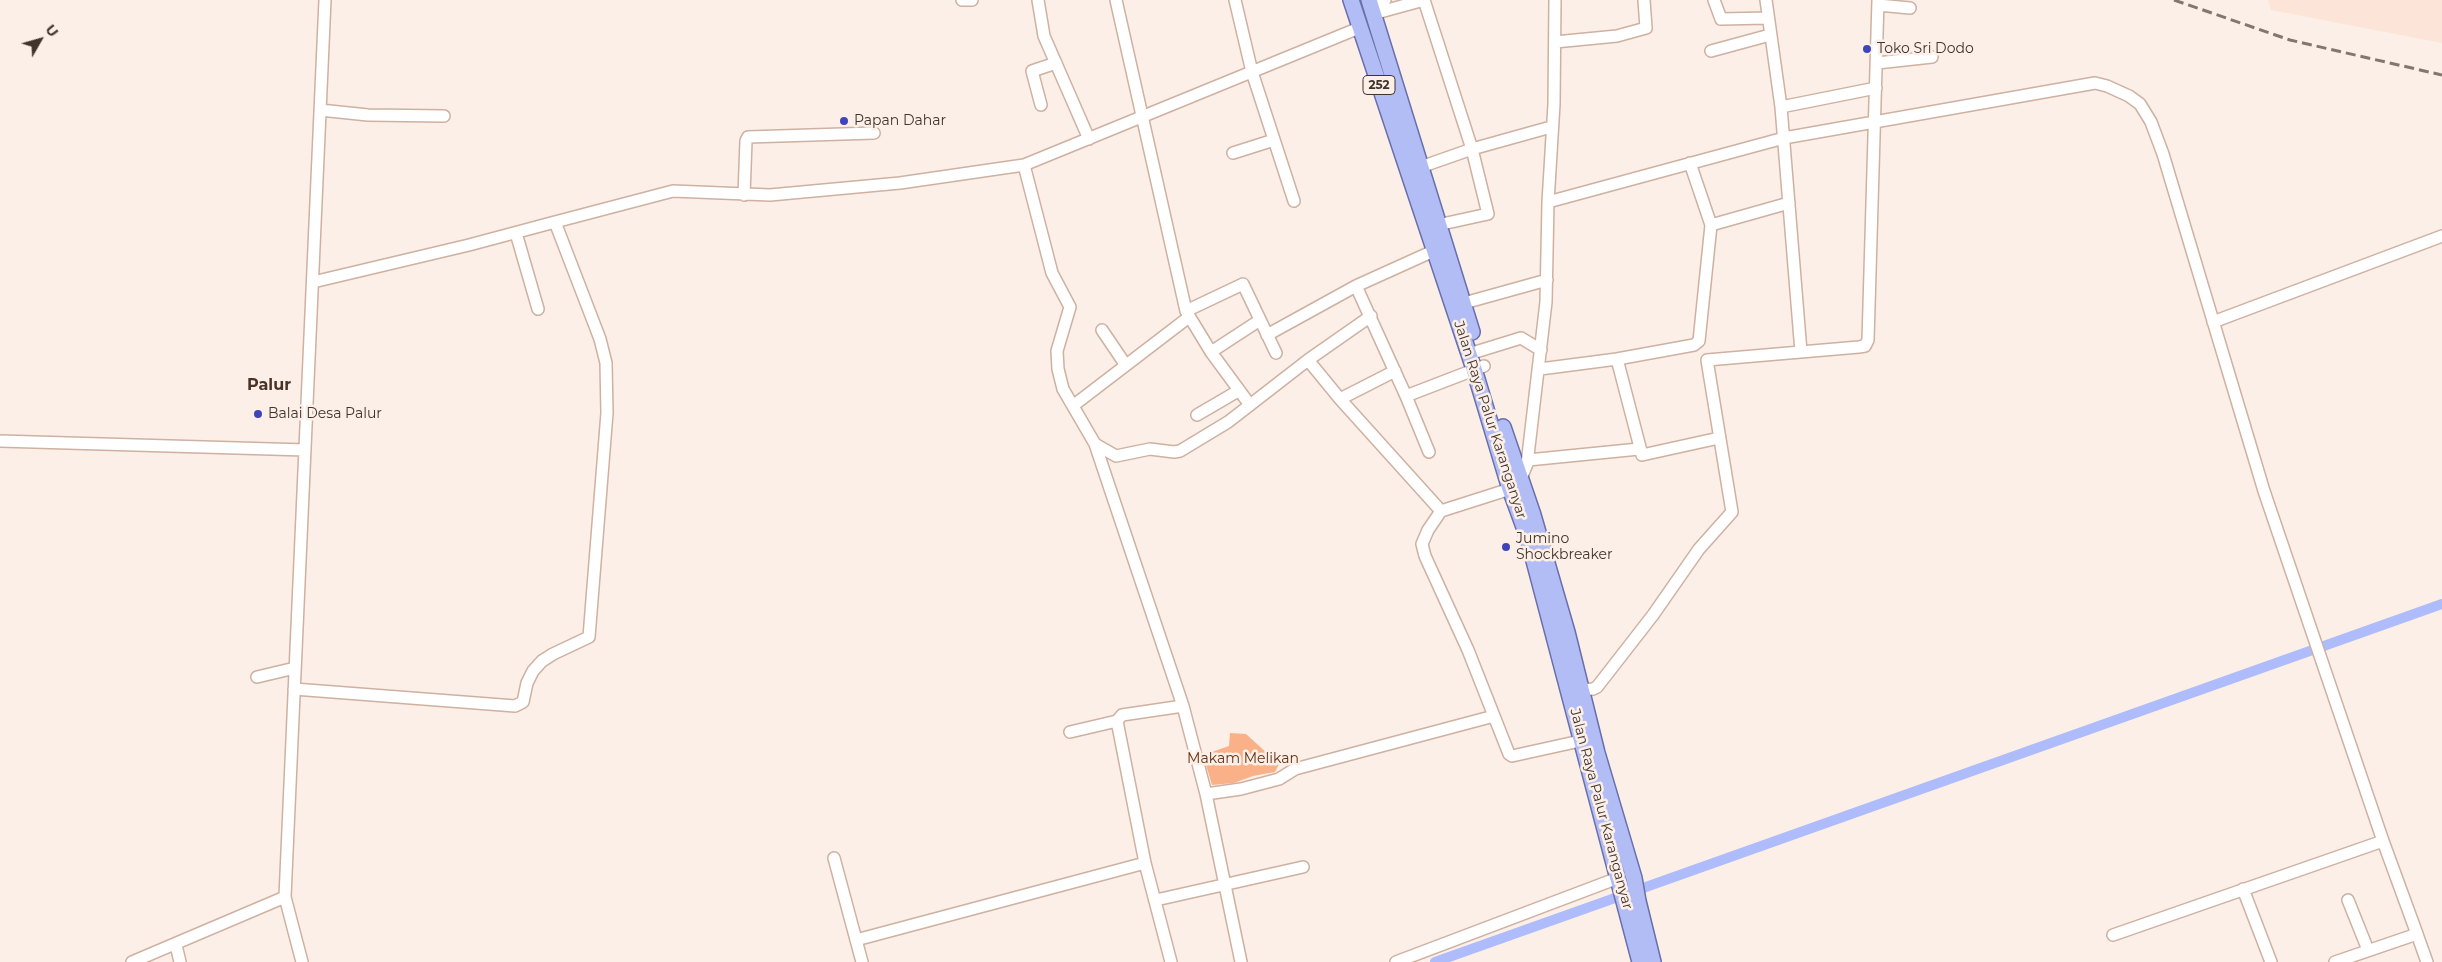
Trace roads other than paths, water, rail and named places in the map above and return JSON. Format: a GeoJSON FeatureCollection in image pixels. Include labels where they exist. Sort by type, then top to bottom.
{"type":"FeatureCollection","features":[{"type":"Feature","properties":{"kind":"main road","name":"Jalan Raya Palur Karanganyar"},"geometry":{"type":"LineString","coordinates":[[1351,0],[1359,28],[1414,169],[1476,360],[1575,690],[1588,739],[1619,882],[1632,903],[1654,962]]}},
{"type":"Feature","properties":{"kind":"main road","name":"Jalan Raya Palur Karanganyar"},"geometry":{"type":"LineString","coordinates":[[1374,4],[1414,169]]}},
{"type":"Feature","properties":{"kind":"main road","name":"Jalan Raya Palur Karanganyar"},"geometry":{"type":"LineString","coordinates":[[1588,739],[1634,878],[1632,903],[1640,962]]}},
{"type":"Feature","properties":{"kind":"street"},"geometry":{"type":"LineString","coordinates":[[302,962],[285,897],[325,0]]}},
{"type":"Feature","properties":{"kind":"street"},"geometry":{"type":"LineString","coordinates":[[962,0],[972,0]]}},
{"type":"Feature","properties":{"kind":"street"},"geometry":{"type":"LineString","coordinates":[[1038,0],[1044,36],[1089,139]]}},
{"type":"Feature","properties":{"kind":"street"},"geometry":{"type":"LineString","coordinates":[[1116,0],[1187,314],[1211,352],[1250,405]]}},
{"type":"Feature","properties":{"kind":"street"},"geometry":{"type":"LineString","coordinates":[[1235,0],[1252,72],[1294,201]]}},
{"type":"Feature","properties":{"kind":"street"},"geometry":{"type":"LineString","coordinates":[[1374,4],[1424,0],[1472,148],[1488,214],[1433,226]]}},
{"type":"Feature","properties":{"kind":"street"},"geometry":{"type":"LineString","coordinates":[[1555,0],[1547,280],[1540,369],[1528,460],[1515,485],[1441,511],[1424,539],[1423,549],[1468,650],[1511,756],[1588,739]]}},
{"type":"Feature","properties":{"kind":"street"},"geometry":{"type":"LineString","coordinates":[[1555,42],[1617,36],[1646,28],[1644,0]]}},
{"type":"Feature","properties":{"kind":"street"},"geometry":{"type":"LineString","coordinates":[[1714,0],[1721,19],[1768,18]]}},
{"type":"Feature","properties":{"kind":"street"},"geometry":{"type":"LineString","coordinates":[[1766,0],[1781,107],[1801,352]]}},
{"type":"Feature","properties":{"kind":"street"},"geometry":{"type":"LineString","coordinates":[[1575,690],[1597,687],[1666,598],[1699,549],[1732,512],[1718,438],[1707,360],[1859,347],[1865,346],[1868,340],[1876,122],[1878,3],[1910,8]]}},
{"type":"Feature","properties":{"kind":"street"},"geometry":{"type":"LineString","coordinates":[[313,282],[516,233],[673,190],[770,195],[880,185],[1024,165],[1359,28]]}},
{"type":"Feature","properties":{"kind":"street"},"geometry":{"type":"LineString","coordinates":[[1710,51],[1770,35]]}},
{"type":"Feature","properties":{"kind":"street"},"geometry":{"type":"LineString","coordinates":[[1877,63],[1932,56]]}},
{"type":"Feature","properties":{"kind":"street"},"geometry":{"type":"LineString","coordinates":[[1041,105],[1032,71],[1056,63]]}},
{"type":"Feature","properties":{"kind":"street"},"geometry":{"type":"LineString","coordinates":[[1548,202],[1784,138],[2094,84],[2107,86],[2121,92],[2140,104],[2151,122],[2163,154],[2264,491],[2383,841],[2428,962]]}},
{"type":"Feature","properties":{"kind":"street"},"geometry":{"type":"LineString","coordinates":[[1781,107],[1876,88]]}},
{"type":"Feature","properties":{"kind":"street"},"geometry":{"type":"LineString","coordinates":[[320,110],[368,115],[444,116]]}},
{"type":"Feature","properties":{"kind":"street"},"geometry":{"type":"LineString","coordinates":[[1414,169],[1472,148],[1551,127]]}},
{"type":"Feature","properties":{"kind":"street"},"geometry":{"type":"LineString","coordinates":[[744,195],[746,141],[748,138],[874,133]]}},
{"type":"Feature","properties":{"kind":"street"},"geometry":{"type":"LineString","coordinates":[[1233,153],[1274,140]]}},
{"type":"Feature","properties":{"kind":"street"},"geometry":{"type":"LineString","coordinates":[[1540,369],[1617,359],[1694,345],[1699,341],[1711,225],[1690,163]]}},
{"type":"Feature","properties":{"kind":"street"},"geometry":{"type":"LineString","coordinates":[[1024,165],[1052,273],[1070,307],[1057,357],[1066,396],[1074,405],[1095,444],[1182,706],[1206,794],[1241,962]]}},
{"type":"Feature","properties":{"kind":"street"},"geometry":{"type":"LineString","coordinates":[[1711,225],[1789,203]]}},
{"type":"Feature","properties":{"kind":"street"},"geometry":{"type":"LineString","coordinates":[[294,689],[515,706],[524,699],[527,683],[533,670],[542,661],[589,637],[607,413],[606,363],[600,339],[555,222]]}},
{"type":"Feature","properties":{"kind":"street"},"geometry":{"type":"LineString","coordinates":[[516,233],[538,309]]}},
{"type":"Feature","properties":{"kind":"street"},"geometry":{"type":"LineString","coordinates":[[2213,322],[2442,236]]}},
{"type":"Feature","properties":{"kind":"street"},"geometry":{"type":"LineString","coordinates":[[1268,335],[1356,286],[1439,248]]}},
{"type":"Feature","properties":{"kind":"street"},"geometry":{"type":"LineString","coordinates":[[1458,305],[1547,280]]}},
{"type":"Feature","properties":{"kind":"street"},"geometry":{"type":"LineString","coordinates":[[1074,405],[1187,314],[1243,284],[1276,353]]}},
{"type":"Feature","properties":{"kind":"street"},"geometry":{"type":"LineString","coordinates":[[1356,286],[1371,316],[1429,452]]}},
{"type":"Feature","properties":{"kind":"street"},"geometry":{"type":"LineString","coordinates":[[1095,444],[1116,456],[1150,449],[1177,452],[1228,422],[1308,360],[1371,316]]}},
{"type":"Feature","properties":{"kind":"street"},"geometry":{"type":"LineString","coordinates":[[1211,352],[1260,320]]}},
{"type":"Feature","properties":{"kind":"street"},"geometry":{"type":"LineString","coordinates":[[1102,330],[1125,364]]}},
{"type":"Feature","properties":{"kind":"street"},"geometry":{"type":"LineString","coordinates":[[1406,396],[1521,338],[1541,350]]}},
{"type":"Feature","properties":{"kind":"street"},"geometry":{"type":"LineString","coordinates":[[1617,359],[1639,449],[1644,455],[1718,438]]}},
{"type":"Feature","properties":{"kind":"street"},"geometry":{"type":"LineString","coordinates":[[1308,360],[1340,399],[1441,511]]}},
{"type":"Feature","properties":{"kind":"street"},"geometry":{"type":"LineString","coordinates":[[1340,399],[1395,371]]}},
{"type":"Feature","properties":{"kind":"street"},"geometry":{"type":"LineString","coordinates":[[1197,415],[1238,391]]}},
{"type":"Feature","properties":{"kind":"street"},"geometry":{"type":"LineString","coordinates":[[0,441],[305,450]]}},
{"type":"Feature","properties":{"kind":"street"},"geometry":{"type":"LineString","coordinates":[[1528,460],[1639,449]]}},
{"type":"Feature","properties":{"kind":"street"},"geometry":{"type":"LineString","coordinates":[[257,678],[295,668]]}},
{"type":"Feature","properties":{"kind":"street"},"geometry":{"type":"LineString","coordinates":[[1070,732],[1117,721],[1122,715],[1182,706]]}},
{"type":"Feature","properties":{"kind":"street"},"geometry":{"type":"LineString","coordinates":[[1206,794],[1241,789],[1280,779],[1295,769],[1494,716]]}},
{"type":"Feature","properties":{"kind":"street"},"geometry":{"type":"LineString","coordinates":[[1117,721],[1145,863],[1171,962]]}},
{"type":"Feature","properties":{"kind":"street"},"geometry":{"type":"LineString","coordinates":[[2113,934],[2383,841]]}},
{"type":"Feature","properties":{"kind":"street"},"geometry":{"type":"LineString","coordinates":[[834,858],[862,962]]}},
{"type":"Feature","properties":{"kind":"street"},"geometry":{"type":"LineString","coordinates":[[856,940],[1145,863]]}},
{"type":"Feature","properties":{"kind":"street"},"geometry":{"type":"LineString","coordinates":[[1156,900],[1303,867]]}},
{"type":"Feature","properties":{"kind":"street"},"geometry":{"type":"LineString","coordinates":[[1396,962],[1619,882]]}},
{"type":"Feature","properties":{"kind":"street"},"geometry":{"type":"LineString","coordinates":[[2243,889],[2272,962]]}},
{"type":"Feature","properties":{"kind":"street"},"geometry":{"type":"LineString","coordinates":[[132,962],[176,945],[285,897]]}},
{"type":"Feature","properties":{"kind":"street"},"geometry":{"type":"LineString","coordinates":[[2348,900],[2368,950]]}},
{"type":"Feature","properties":{"kind":"street"},"geometry":{"type":"LineString","coordinates":[[2336,962],[2417,934]]}},
{"type":"Feature","properties":{"kind":"street"},"geometry":{"type":"LineString","coordinates":[[176,945],[180,962]]}},
{"type":"Feature","properties":{"kind":"waterway"},"geometry":{"type":"LineString","coordinates":[[1435,962],[2442,604]]}},
{"type":"Feature","properties":{"kind":"railway"},"geometry":{"type":"LineString","coordinates":[[2174,0],[2290,40],[2442,75]]}},
{"type":"Feature","properties":{"kind":"place","name":"Toko Sri Dodo"},"geometry":{"type":"Point","coordinates":[1867,49]}},
{"type":"Feature","properties":{"kind":"place","name":"Papan Dahar"},"geometry":{"type":"Point","coordinates":[844,121]}},
{"type":"Feature","properties":{"kind":"place","name":"Balai Desa Palur"},"geometry":{"type":"Point","coordinates":[258,414]}},
{"type":"Feature","properties":{"kind":"place","name":"Jumino Shockbreaker"},"geometry":{"type":"Point","coordinates":[1506,547]}},
{"type":"Feature","properties":{"kind":"district","name":"Palur"},"geometry":{"type":"Point","coordinates":[269,385]}},
{"type":"Feature","properties":{"kind":"park label","name":"Makam Melikan"},"geometry":{"type":"Point","coordinates":[1243,759]}}]}
